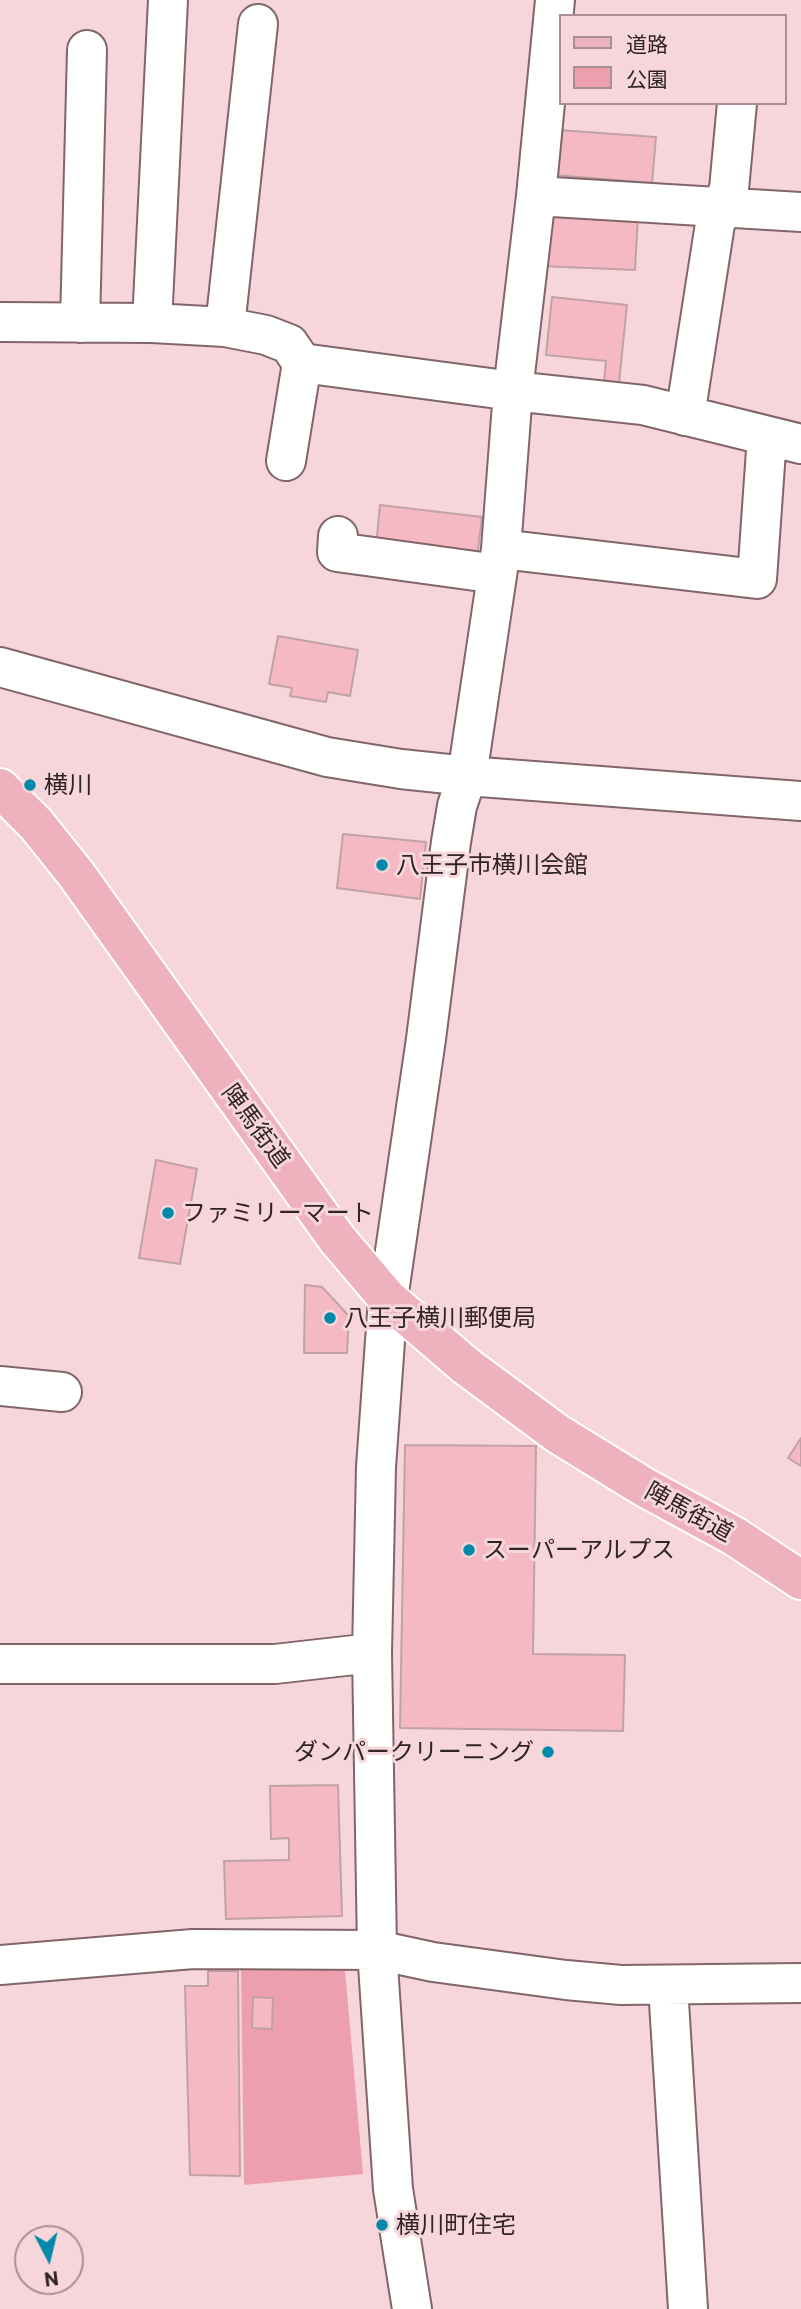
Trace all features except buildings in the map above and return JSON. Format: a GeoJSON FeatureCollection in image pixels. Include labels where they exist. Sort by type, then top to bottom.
{"type":"FeatureCollection","features":[{"type":"Feature","properties":{"kind":"main road","name":"陣馬街道"},"geometry":{"type":"LineString","coordinates":[[0,788],[36,824],[76,874],[337,1239],[388,1299],[466,1366],[558,1434],[644,1487],[734,1536],[801,1580]]}},
{"type":"Feature","properties":{"kind":"street"},"geometry":{"type":"LineString","coordinates":[[152,323],[168,0]]}},
{"type":"Feature","properties":{"kind":"street"},"geometry":{"type":"LineString","coordinates":[[412,2309],[393,2189],[377,1950],[372,1653],[376,1467],[388,1299],[426,1039],[451,842],[457,806],[467,776],[499,561],[513,391],[537,196],[555,0]]}},
{"type":"Feature","properties":{"kind":"street"},"geometry":{"type":"LineString","coordinates":[[225,327],[258,24]]}},
{"type":"Feature","properties":{"kind":"street"},"geometry":{"type":"LineString","coordinates":[[80,323],[87,50]]}},
{"type":"Feature","properties":{"kind":"street"},"geometry":{"type":"LineString","coordinates":[[685,416],[715,224],[729,189],[737,105]]}},
{"type":"Feature","properties":{"kind":"street"},"geometry":{"type":"LineString","coordinates":[[537,196],[722,205],[801,212]]}},
{"type":"Feature","properties":{"kind":"street"},"geometry":{"type":"LineString","coordinates":[[0,321],[225,327],[266,335],[289,345],[302,363],[286,461]]}},
{"type":"Feature","properties":{"kind":"street"},"geometry":{"type":"LineString","coordinates":[[302,363],[643,405],[784,440],[757,579],[337,551],[338,536]]}},
{"type":"Feature","properties":{"kind":"street"},"geometry":{"type":"LineString","coordinates":[[0,667],[327,757],[467,776],[801,801]]}},
{"type":"Feature","properties":{"kind":"street"},"geometry":{"type":"LineString","coordinates":[[0,1386],[62,1392]]}},
{"type":"Feature","properties":{"kind":"street"},"geometry":{"type":"LineString","coordinates":[[0,1664],[275,1664],[372,1653]]}},
{"type":"Feature","properties":{"kind":"street"},"geometry":{"type":"LineString","coordinates":[[0,1965],[192,1949],[377,1950],[433,1962],[621,1985],[801,1983]]}},
{"type":"Feature","properties":{"kind":"street"},"geometry":{"type":"LineString","coordinates":[[668,1986],[688,2309]]}},
{"type":"Feature","properties":{"kind":"green space"},"geometry":{"type":"Polygon","coordinates":[[[241,1966],[345,1970],[363,2174],[244,2185],[241,1966]]]}},
{"type":"Feature","properties":{"kind":"place","name":"横川"},"geometry":{"type":"Point","coordinates":[30,785]}},
{"type":"Feature","properties":{"kind":"place","name":"八王子市横川会館"},"geometry":{"type":"Point","coordinates":[382,865]}},
{"type":"Feature","properties":{"kind":"place","name":"ファミリーマート"},"geometry":{"type":"Point","coordinates":[168,1213]}},
{"type":"Feature","properties":{"kind":"place","name":"八王子横川郵便局"},"geometry":{"type":"Point","coordinates":[330,1318]}},
{"type":"Feature","properties":{"kind":"place","name":"スーパーアルプス"},"geometry":{"type":"Point","coordinates":[469,1550]}},
{"type":"Feature","properties":{"kind":"place","name":"ダンパークリーニング"},"geometry":{"type":"Point","coordinates":[548,1752]}},
{"type":"Feature","properties":{"kind":"place","name":"横川町住宅"},"geometry":{"type":"Point","coordinates":[382,2225]}}]}
